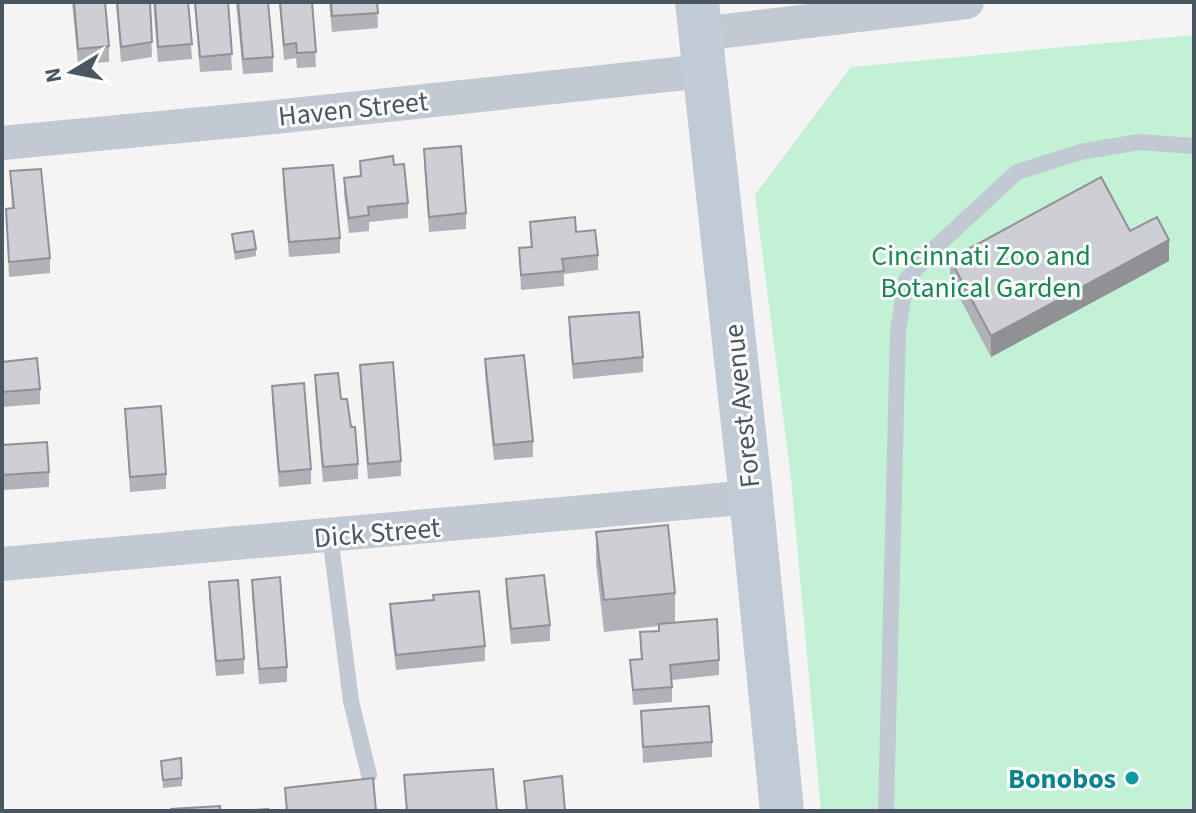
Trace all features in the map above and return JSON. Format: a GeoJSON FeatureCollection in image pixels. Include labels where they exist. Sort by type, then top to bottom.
{"type":"FeatureCollection","features":[{"type":"Feature","properties":{"kind":"street","name":"Haven Street"},"geometry":{"type":"LineString","coordinates":[[2,143],[291,115],[700,36],[967,2]]}},
{"type":"Feature","properties":{"kind":"street","name":"Forest Avenue"},"geometry":{"type":"LineString","coordinates":[[700,36],[782,811]]}},
{"type":"Feature","properties":{"kind":"street","name":"Dick Street"},"geometry":{"type":"LineString","coordinates":[[2,564],[751,497]]}},
{"type":"Feature","properties":{"kind":"lane"},"geometry":{"type":"LineString","coordinates":[[886,811],[898,331],[906,280],[938,245],[1017,172],[1080,152],[1139,142],[1194,146]]}},
{"type":"Feature","properties":{"kind":"lane"},"geometry":{"type":"LineString","coordinates":[[330,536],[351,701],[369,775]]}},
{"type":"Feature","properties":{"kind":"green space","name":"Cincinnati Zoo and Botanical Garden"},"geometry":{"type":"Polygon","coordinates":[[[1194,35],[1194,811],[821,811],[791,478],[755,195],[851,67],[1194,35]]]}},
{"type":"Feature","properties":{"kind":"building"},"geometry":{"type":"Polygon","coordinates":[[[74,2],[105,2],[109,46],[78,49],[74,2]]]}},
{"type":"Feature","properties":{"kind":"building"},"geometry":{"type":"Polygon","coordinates":[[[117,2],[150,2],[152,42],[121,47],[117,2]]]}},
{"type":"Feature","properties":{"kind":"building"},"geometry":{"type":"Polygon","coordinates":[[[155,2],[188,2],[192,44],[158,47],[155,2]]]}},
{"type":"Feature","properties":{"kind":"building"},"geometry":{"type":"Polygon","coordinates":[[[195,2],[228,2],[232,54],[200,57],[195,2]]]}},
{"type":"Feature","properties":{"kind":"building"},"geometry":{"type":"Polygon","coordinates":[[[238,2],[268,2],[273,57],[243,59],[238,2]]]}},
{"type":"Feature","properties":{"kind":"building"},"geometry":{"type":"Polygon","coordinates":[[[280,2],[312,2],[316,52],[297,53],[296,43],[284,45],[280,2]]]}},
{"type":"Feature","properties":{"kind":"building"},"geometry":{"type":"Polygon","coordinates":[[[331,2],[377,2],[378,13],[332,16],[331,2]]]}},
{"type":"Feature","properties":{"kind":"building"},"geometry":{"type":"Polygon","coordinates":[[[461,146],[466,213],[429,217],[424,149],[461,146]]]}},
{"type":"Feature","properties":{"kind":"building"},"geometry":{"type":"Polygon","coordinates":[[[393,156],[394,165],[404,164],[408,203],[368,207],[369,215],[349,218],[344,178],[361,176],[360,161],[393,156]]]}},
{"type":"Feature","properties":{"kind":"building"},"geometry":{"type":"Polygon","coordinates":[[[333,165],[340,238],[289,242],[283,169],[333,165]]]}},
{"type":"Feature","properties":{"kind":"building"},"geometry":{"type":"Polygon","coordinates":[[[41,169],[50,258],[9,262],[6,209],[14,208],[10,171],[41,169]]]}},
{"type":"Feature","properties":{"kind":"building"},"geometry":{"type":"Polygon","coordinates":[[[1101,177],[1130,231],[1157,217],[1169,240],[991,336],[950,259],[1101,177]]]}},
{"type":"Feature","properties":{"kind":"building"},"geometry":{"type":"Polygon","coordinates":[[[575,217],[576,232],[595,230],[598,255],[562,259],[564,271],[521,275],[519,248],[532,247],[530,222],[575,217]]]}},
{"type":"Feature","properties":{"kind":"building"},"geometry":{"type":"Polygon","coordinates":[[[253,231],[256,249],[235,252],[232,234],[253,231]]]}},
{"type":"Feature","properties":{"kind":"building"},"geometry":{"type":"Polygon","coordinates":[[[639,312],[643,357],[573,364],[569,317],[639,312]]]}},
{"type":"Feature","properties":{"kind":"building"},"geometry":{"type":"Polygon","coordinates":[[[524,355],[533,441],[494,445],[485,359],[524,355]]]}},
{"type":"Feature","properties":{"kind":"building"},"geometry":{"type":"Polygon","coordinates":[[[37,358],[40,389],[2,392],[2,362],[37,358]]]}},
{"type":"Feature","properties":{"kind":"building"},"geometry":{"type":"Polygon","coordinates":[[[393,362],[401,461],[368,464],[360,365],[393,362]]]}},
{"type":"Feature","properties":{"kind":"building"},"geometry":{"type":"Polygon","coordinates":[[[338,373],[341,399],[347,399],[351,427],[355,427],[358,464],[323,467],[315,375],[338,373]]]}},
{"type":"Feature","properties":{"kind":"building"},"geometry":{"type":"Polygon","coordinates":[[[304,383],[311,469],[279,472],[272,386],[304,383]]]}},
{"type":"Feature","properties":{"kind":"building"},"geometry":{"type":"Polygon","coordinates":[[[161,406],[166,474],[130,477],[125,409],[161,406]]]}},
{"type":"Feature","properties":{"kind":"building"},"geometry":{"type":"Polygon","coordinates":[[[47,442],[49,472],[2,475],[2,445],[47,442]]]}},
{"type":"Feature","properties":{"kind":"building"},"geometry":{"type":"Polygon","coordinates":[[[668,525],[675,593],[604,600],[596,532],[668,525]]]}},
{"type":"Feature","properties":{"kind":"building"},"geometry":{"type":"Polygon","coordinates":[[[544,575],[550,625],[511,629],[506,579],[544,575]]]}},
{"type":"Feature","properties":{"kind":"building"},"geometry":{"type":"Polygon","coordinates":[[[280,577],[287,667],[259,669],[252,580],[280,577]]]}},
{"type":"Feature","properties":{"kind":"building"},"geometry":{"type":"Polygon","coordinates":[[[238,580],[244,659],[216,661],[209,582],[238,580]]]}},
{"type":"Feature","properties":{"kind":"building"},"geometry":{"type":"Polygon","coordinates":[[[479,591],[485,646],[396,655],[390,604],[434,600],[433,595],[479,591]]]}},
{"type":"Feature","properties":{"kind":"building"},"geometry":{"type":"Polygon","coordinates":[[[717,619],[719,660],[670,665],[672,687],[633,690],[630,660],[642,659],[640,632],[659,631],[659,624],[717,619]]]}},
{"type":"Feature","properties":{"kind":"building"},"geometry":{"type":"Polygon","coordinates":[[[709,706],[712,742],[643,747],[641,711],[709,706]]]}},
{"type":"Feature","properties":{"kind":"building"},"geometry":{"type":"Polygon","coordinates":[[[181,758],[182,778],[163,780],[161,761],[181,758]]]}},
{"type":"Feature","properties":{"kind":"building"},"geometry":{"type":"Polygon","coordinates":[[[493,769],[497,811],[407,811],[404,775],[493,769]]]}},
{"type":"Feature","properties":{"kind":"building"},"geometry":{"type":"Polygon","coordinates":[[[562,776],[565,811],[527,811],[524,781],[562,776]]]}},
{"type":"Feature","properties":{"kind":"building"},"geometry":{"type":"Polygon","coordinates":[[[373,778],[376,811],[287,811],[285,788],[373,778]]]}},
{"type":"Feature","properties":{"kind":"building"},"geometry":{"type":"Polygon","coordinates":[[[220,806],[220,811],[171,811],[171,809],[220,806]]]}},
{"type":"Feature","properties":{"kind":"place","name":"Bonobos"},"geometry":{"type":"Point","coordinates":[1132,778]}}]}
